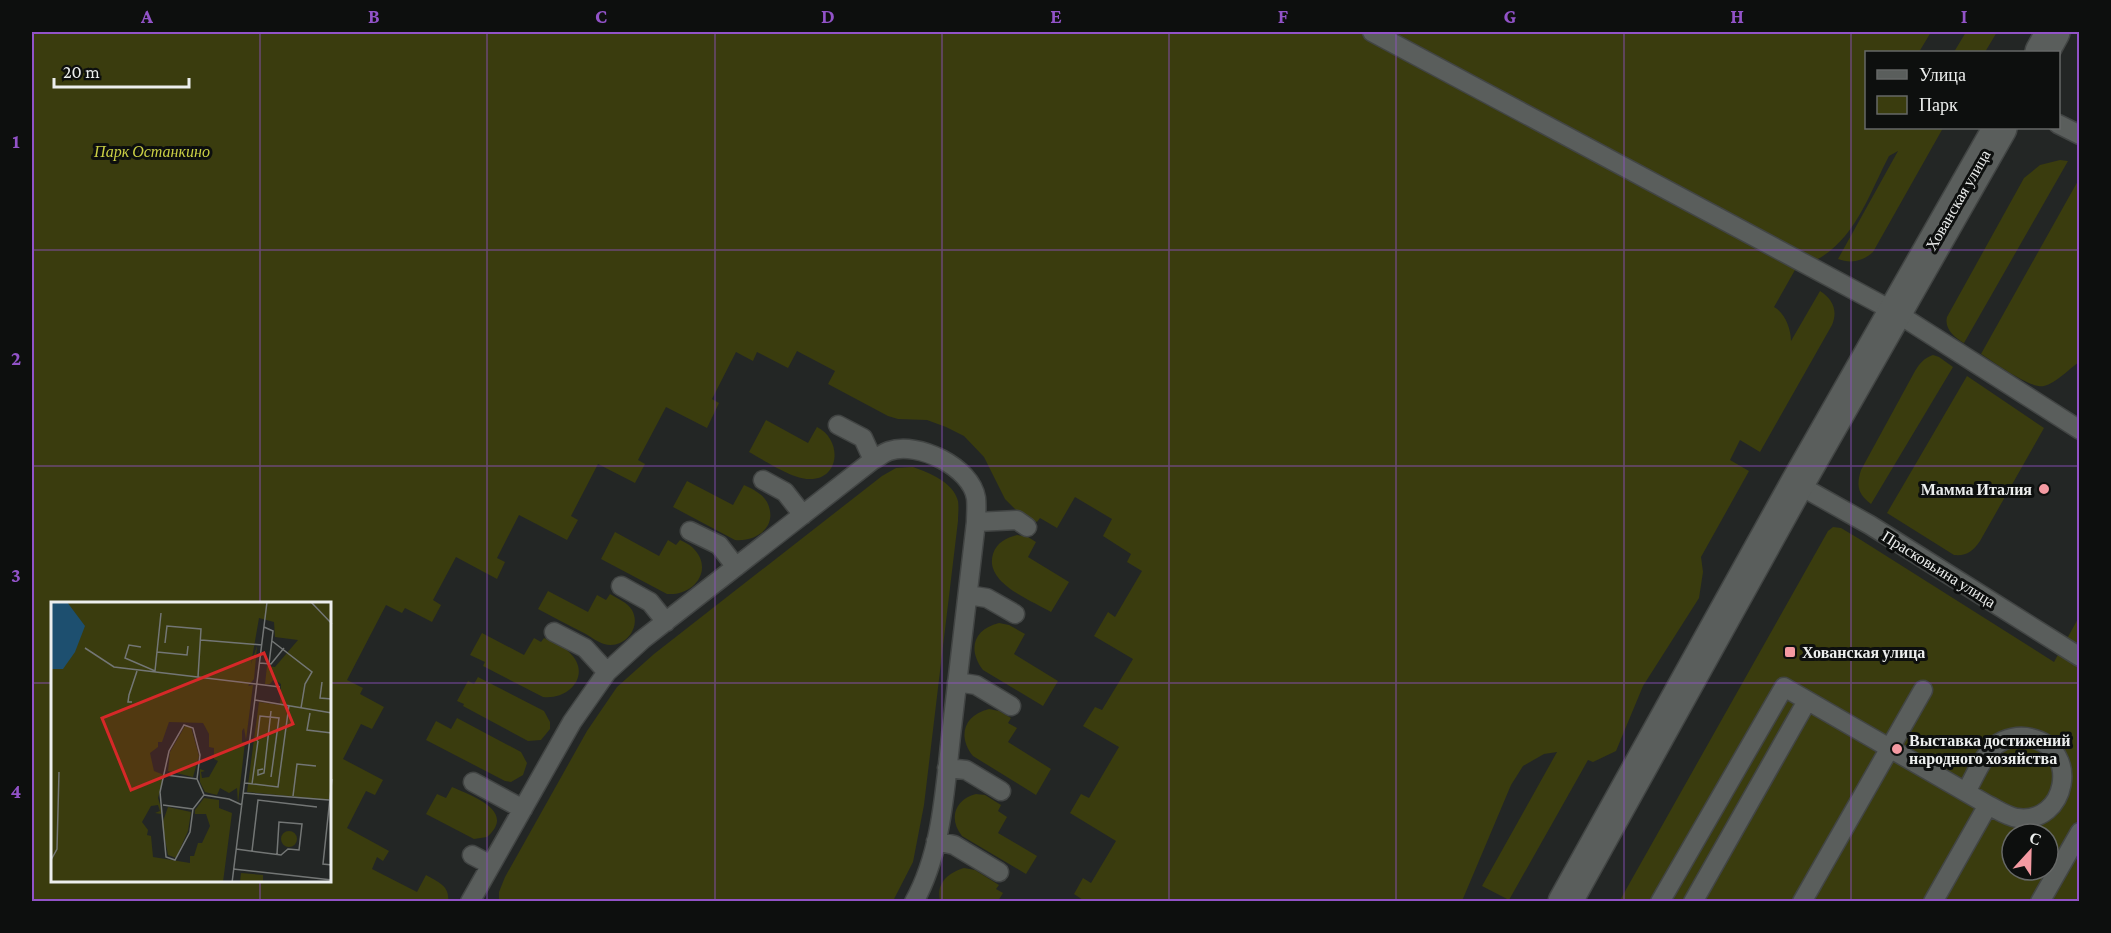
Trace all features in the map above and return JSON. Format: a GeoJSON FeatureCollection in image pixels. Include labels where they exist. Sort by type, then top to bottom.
{"type":"FeatureCollection","features":[{"type":"Feature","properties":{"kind":"street"},"geometry":{"type":"LineString","coordinates":[[2043,51],[2054,32]]}},
{"type":"Feature","properties":{"kind":"street","name":"Хованская улица"},"geometry":{"type":"LineString","coordinates":[[1565,902],[1797,484],[1999,129]]}},
{"type":"Feature","properties":{"kind":"lane"},"geometry":{"type":"LineString","coordinates":[[1372,32],[1895,312],[2079,430]]}},
{"type":"Feature","properties":{"kind":"lane"},"geometry":{"type":"LineString","coordinates":[[2060,125],[2079,135]]}},
{"type":"Feature","properties":{"kind":"lane"},"geometry":{"type":"LineString","coordinates":[[838,425],[863,438],[873,460]]}},
{"type":"Feature","properties":{"kind":"lane"},"geometry":{"type":"LineString","coordinates":[[470,902],[572,722],[607,672],[666,622],[873,460],[890,451],[915,449],[943,459],[965,477],[976,496],[976,522],[947,768],[936,841],[924,880],[914,902]]}},
{"type":"Feature","properties":{"kind":"lane"},"geometry":{"type":"LineString","coordinates":[[763,480],[785,492],[803,514]]}},
{"type":"Feature","properties":{"kind":"lane","name":"Прасковьина улица"},"geometry":{"type":"LineString","coordinates":[[1797,484],[1870,525],[2079,657]]}},
{"type":"Feature","properties":{"kind":"lane"},"geometry":{"type":"LineString","coordinates":[[976,522],[1017,520],[1027,527]]}},
{"type":"Feature","properties":{"kind":"lane"},"geometry":{"type":"LineString","coordinates":[[690,531],[719,545],[736,567]]}},
{"type":"Feature","properties":{"kind":"lane"},"geometry":{"type":"LineString","coordinates":[[621,586],[650,602],[666,622]]}},
{"type":"Feature","properties":{"kind":"lane"},"geometry":{"type":"LineString","coordinates":[[968,595],[987,598],[1015,614]]}},
{"type":"Feature","properties":{"kind":"lane"},"geometry":{"type":"LineString","coordinates":[[554,632],[585,648],[607,672]]}},
{"type":"Feature","properties":{"kind":"lane"},"geometry":{"type":"LineString","coordinates":[[957,682],[976,685],[1011,706]]}},
{"type":"Feature","properties":{"kind":"lane"},"geometry":{"type":"LineString","coordinates":[[1660,902],[1784,687],[1890,749],[2006,815],[2020,818],[2034,817],[2046,810],[2057,800],[2062,787],[2063,772],[2059,758],[2038,740],[2024,736],[2010,738],[1997,744],[1987,755],[1966,792]]}},
{"type":"Feature","properties":{"kind":"lane"},"geometry":{"type":"LineString","coordinates":[[1802,902],[1923,690]]}},
{"type":"Feature","properties":{"kind":"lane"},"geometry":{"type":"LineString","coordinates":[[1693,902],[1807,701]]}},
{"type":"Feature","properties":{"kind":"lane"},"geometry":{"type":"LineString","coordinates":[[947,768],[966,770],[1001,791]]}},
{"type":"Feature","properties":{"kind":"lane"},"geometry":{"type":"LineString","coordinates":[[473,782],[523,808]]}},
{"type":"Feature","properties":{"kind":"lane"},"geometry":{"type":"LineString","coordinates":[[1933,902],[1988,805]]}},
{"type":"Feature","properties":{"kind":"lane"},"geometry":{"type":"LineString","coordinates":[[2040,902],[2079,832]]}},
{"type":"Feature","properties":{"kind":"lane"},"geometry":{"type":"LineString","coordinates":[[936,841],[954,845],[999,872]]}},
{"type":"Feature","properties":{"kind":"lane"},"geometry":{"type":"LineString","coordinates":[[472,855],[491,865]]}},
{"type":"Feature","properties":{"kind":"green space","name":"Парк Останкино"},"geometry":{"type":"Polygon","coordinates":[[[32,32],[1931,32],[1920,51],[1865,51],[1865,129],[1942,129],[1873,252],[1857,261],[1838,259],[1898,151],[1889,156],[1851,228],[1830,251],[1816,260],[1804,254],[1774,307],[1787,322],[1791,341],[1820,291],[1833,306],[1834,320],[1760,452],[1740,440],[1730,460],[1749,471],[1701,557],[1703,572],[1699,598],[1643,686],[1616,751],[1593,762],[1588,760],[1509,900],[1482,886],[1557,752],[1544,754],[1523,766],[1511,785],[1462,901],[1086,902],[1074,894],[1083,878],[1091,883],[1116,841],[1070,813],[1081,794],[1089,798],[1119,747],[1083,726],[1095,707],[1102,710],[1133,659],[1094,636],[1108,612],[1115,617],[1142,571],[1127,562],[1131,554],[1103,536],[1112,519],[1075,497],[1057,528],[1040,518],[1037,522],[1015,509],[1005,499],[984,457],[964,436],[927,420],[898,419],[888,416],[828,384],[835,371],[797,351],[788,368],[757,352],[753,361],[736,352],[712,399],[719,403],[707,428],[666,407],[638,460],[645,464],[635,483],[598,464],[571,516],[578,520],[567,540],[519,515],[497,558],[505,562],[497,579],[456,557],[433,600],[441,605],[432,622],[405,608],[402,613],[386,605],[347,680],[363,688],[360,694],[384,707],[372,729],[361,724],[343,759],[383,780],[375,795],[366,791],[347,828],[389,851],[383,861],[377,857],[372,869],[417,892],[426,875],[445,888],[448,901],[32,901],[32,32]]]}},
{"type":"Feature","properties":{"kind":"green space"},"geometry":{"type":"Polygon","coordinates":[[[1966,32],[1997,32],[1986,51],[1955,51],[1966,32]]]}},
{"type":"Feature","properties":{"kind":"green space"},"geometry":{"type":"Polygon","coordinates":[[[2060,160],[2068,161],[1964,343],[1949,329],[1947,317],[2024,178],[2040,165],[2060,160]]]}},
{"type":"Feature","properties":{"kind":"green space"},"geometry":{"type":"Polygon","coordinates":[[[2079,179],[2079,362],[2053,382],[2038,386],[2021,379],[1981,354],[2079,179]]]}},
{"type":"Feature","properties":{"kind":"green space"},"geometry":{"type":"Polygon","coordinates":[[[1933,355],[1953,367],[1871,504],[1863,497],[1859,489],[1861,470],[1915,371],[1922,361],[1933,355]]]}},
{"type":"Feature","properties":{"kind":"green space"},"geometry":{"type":"Polygon","coordinates":[[[1967,376],[2044,428],[1980,541],[1969,552],[1954,555],[1887,513],[1967,376]]]}},
{"type":"Feature","properties":{"kind":"green space"},"geometry":{"type":"Polygon","coordinates":[[[766,420],[808,443],[817,427],[825,433],[834,449],[832,466],[827,473],[819,478],[802,478],[786,473],[749,452],[766,420]]]}},
{"type":"Feature","properties":{"kind":"green space"},"geometry":{"type":"Polygon","coordinates":[[[913,467],[933,475],[951,489],[958,501],[958,521],[924,805],[913,862],[893,901],[499,901],[499,892],[505,877],[587,731],[617,687],[654,654],[882,476],[896,468],[913,467]]]}},
{"type":"Feature","properties":{"kind":"green space"},"geometry":{"type":"Polygon","coordinates":[[[687,481],[733,505],[744,485],[762,496],[767,502],[770,511],[768,525],[758,535],[735,540],[673,507],[687,481]]]}},
{"type":"Feature","properties":{"kind":"green space","name":"Выставка достижений народного хозяйства"},"geometry":{"type":"Polygon","coordinates":[[[1833,527],[1841,528],[1861,540],[2054,662],[2079,617],[2079,901],[1619,902],[1828,531],[1833,527]]]}},
{"type":"Feature","properties":{"kind":"green space"},"geometry":{"type":"Polygon","coordinates":[[[615,532],[659,556],[668,540],[676,545],[680,540],[688,544],[699,555],[702,563],[699,579],[686,590],[667,594],[601,559],[615,532]]]}},
{"type":"Feature","properties":{"kind":"green space"},"geometry":{"type":"Polygon","coordinates":[[[1017,535],[1028,537],[1036,542],[1028,557],[1069,582],[1051,612],[1021,596],[995,574],[992,564],[997,546],[1002,541],[1017,535]]]}},
{"type":"Feature","properties":{"kind":"green space"},"geometry":{"type":"Polygon","coordinates":[[[548,591],[588,612],[597,595],[606,600],[610,594],[632,610],[635,624],[633,630],[624,641],[618,644],[601,643],[538,609],[548,591]]]}},
{"type":"Feature","properties":{"kind":"green space"},"geometry":{"type":"Polygon","coordinates":[[[999,623],[1009,625],[1025,634],[1014,654],[1058,681],[1043,706],[983,670],[978,662],[974,647],[979,635],[990,626],[999,623]]]}},
{"type":"Feature","properties":{"kind":"green space"},"geometry":{"type":"Polygon","coordinates":[[[482,633],[524,655],[534,638],[541,642],[544,638],[560,646],[576,660],[579,668],[575,684],[562,694],[543,697],[483,666],[485,662],[470,655],[482,633]]]}},
{"type":"Feature","properties":{"kind":"green space"},"geometry":{"type":"Polygon","coordinates":[[[478,677],[544,711],[550,722],[550,729],[541,740],[528,741],[457,701],[468,681],[474,684],[478,677]]]}},
{"type":"Feature","properties":{"kind":"green space"},"geometry":{"type":"Polygon","coordinates":[[[989,709],[999,711],[1011,718],[1008,723],[1017,728],[1008,742],[1051,769],[1036,795],[973,756],[968,748],[964,734],[969,721],[980,712],[989,709]]]}},
{"type":"Feature","properties":{"kind":"green space"},"geometry":{"type":"Polygon","coordinates":[[[457,718],[521,752],[527,763],[523,775],[511,782],[505,781],[426,740],[436,721],[451,729],[457,718]]]}},
{"type":"Feature","properties":{"kind":"green space"},"geometry":{"type":"Polygon","coordinates":[[[452,787],[480,800],[494,812],[497,819],[495,828],[487,837],[474,839],[426,814],[437,794],[446,798],[452,787]]]}},
{"type":"Feature","properties":{"kind":"green space"},"geometry":{"type":"Polygon","coordinates":[[[976,794],[985,795],[1001,805],[998,811],[1007,817],[998,833],[1037,856],[1026,874],[962,836],[958,830],[955,823],[956,810],[963,800],[976,794]]]}},
{"type":"Feature","properties":{"kind":"green space"},"geometry":{"type":"Polygon","coordinates":[[[964,868],[975,870],[999,885],[996,889],[1003,893],[998,901],[940,901],[940,889],[944,880],[964,868]]]}},
{"type":"Feature","properties":{"kind":"place","name":"Мамма Италия"},"geometry":{"type":"Point","coordinates":[2044,489]}},
{"type":"Feature","properties":{"kind":"place","name":"Хованская улица"},"geometry":{"type":"Point","coordinates":[1790,652]}},
{"type":"Feature","properties":{"kind":"place","name":"Выставка достижений народного хозяйства"},"geometry":{"type":"Point","coordinates":[1897,749]}}]}
